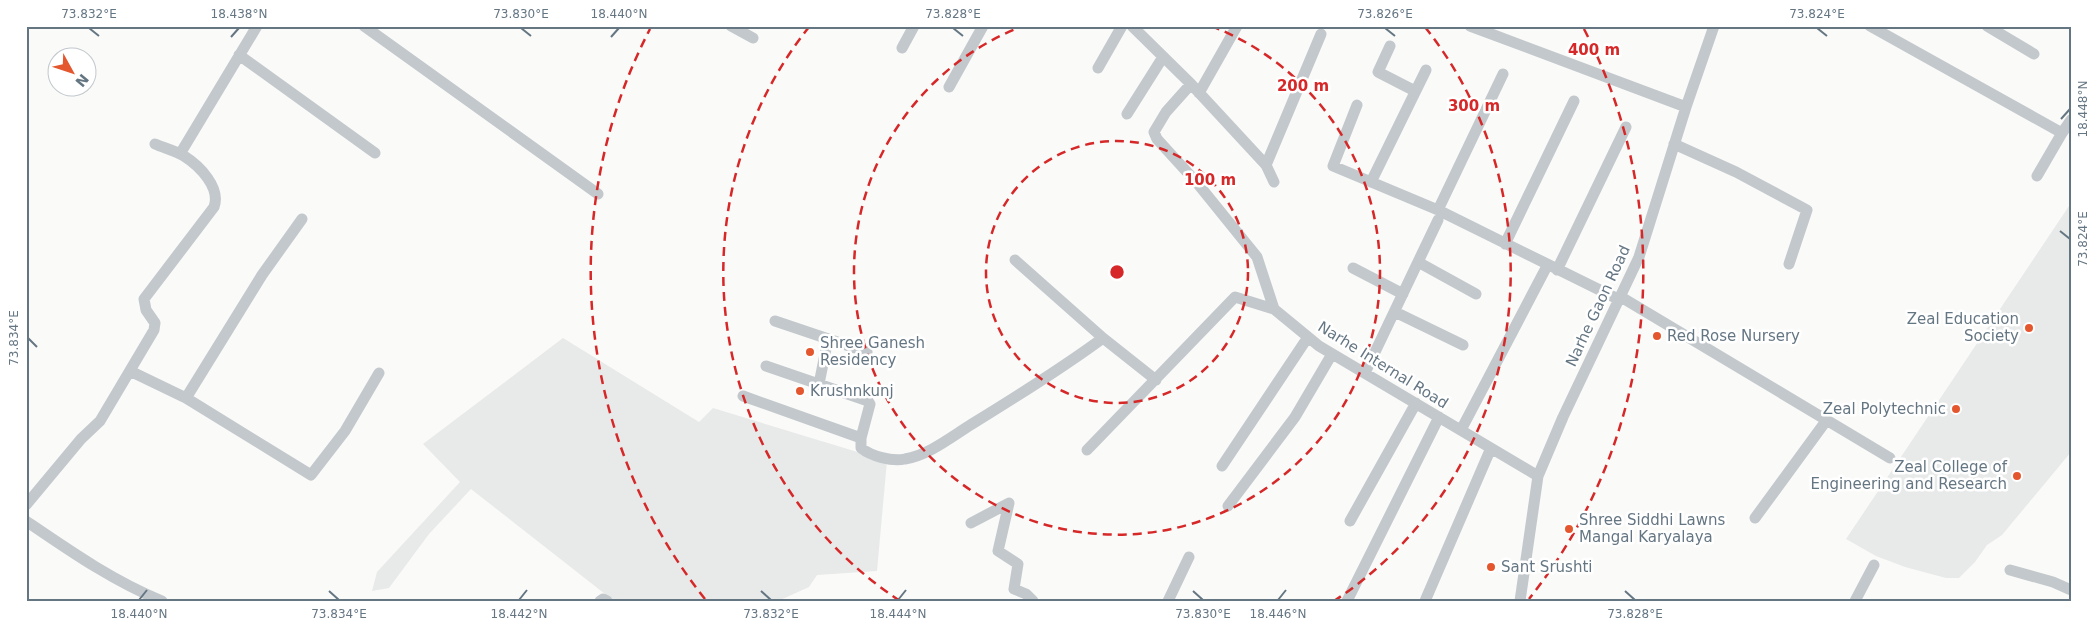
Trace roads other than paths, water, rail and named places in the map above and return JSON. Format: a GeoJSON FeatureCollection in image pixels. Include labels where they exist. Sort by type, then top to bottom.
{"type":"FeatureCollection","features":[{"type":"Feature","properties":{"kind":"street"},"geometry":{"type":"LineString","coordinates":[[180,154],[256,26]]}},
{"type":"Feature","properties":{"kind":"street"},"geometry":{"type":"LineString","coordinates":[[364,26],[532,144],[598,194]]}},
{"type":"Feature","properties":{"kind":"street"},"geometry":{"type":"LineString","coordinates":[[731,26],[753,38]]}},
{"type":"Feature","properties":{"kind":"street"},"geometry":{"type":"LineString","coordinates":[[902,48],[914,26]]}},
{"type":"Feature","properties":{"kind":"street"},"geometry":{"type":"LineString","coordinates":[[949,87],[983,26]]}},
{"type":"Feature","properties":{"kind":"street"},"geometry":{"type":"LineString","coordinates":[[1098,68],[1122,26]]}},
{"type":"Feature","properties":{"kind":"street"},"geometry":{"type":"LineString","coordinates":[[1132,26],[1191,84],[1266,165],[1274,182]]}},
{"type":"Feature","properties":{"kind":"street"},"geometry":{"type":"LineString","coordinates":[[1199,93],[1237,26]]}},
{"type":"Feature","properties":{"kind":"street"},"geometry":{"type":"LineString","coordinates":[[1470,26],[1686,107]]}},
{"type":"Feature","properties":{"kind":"street","name":"Narhe Gaon Road"},"geometry":{"type":"LineString","coordinates":[[1520,601],[1538,476],[1595,348],[1621,298],[1638,257],[1714,26]]}},
{"type":"Feature","properties":{"kind":"street"},"geometry":{"type":"LineString","coordinates":[[1870,26],[2062,133]]}},
{"type":"Feature","properties":{"kind":"street"},"geometry":{"type":"LineString","coordinates":[[1987,26],[2034,54]]}},
{"type":"Feature","properties":{"kind":"street"},"geometry":{"type":"LineString","coordinates":[[1266,165],[1321,34]]}},
{"type":"Feature","properties":{"kind":"street"},"geometry":{"type":"LineString","coordinates":[[1390,46],[1378,72],[1415,91]]}},
{"type":"Feature","properties":{"kind":"street"},"geometry":{"type":"LineString","coordinates":[[239,55],[375,153]]}},
{"type":"Feature","properties":{"kind":"street"},"geometry":{"type":"LineString","coordinates":[[1127,114],[1163,57]]}},
{"type":"Feature","properties":{"kind":"street"},"geometry":{"type":"LineString","coordinates":[[1371,182],[1426,70]]}},
{"type":"Feature","properties":{"kind":"street"},"geometry":{"type":"LineString","coordinates":[[1365,373],[1395,312],[1503,74]]}},
{"type":"Feature","properties":{"kind":"street"},"geometry":{"type":"LineString","coordinates":[[1191,84],[1166,112],[1154,132],[1157,139],[1198,184],[1257,257],[1274,309]]}},
{"type":"Feature","properties":{"kind":"street"},"geometry":{"type":"LineString","coordinates":[[1504,244],[1574,101]]}},
{"type":"Feature","properties":{"kind":"street"},"geometry":{"type":"LineString","coordinates":[[1357,105],[1332,166],[1371,182],[1552,268],[1621,298],[1890,458]]}},
{"type":"Feature","properties":{"kind":"street"},"geometry":{"type":"LineString","coordinates":[[2036,176],[2071,120]]}},
{"type":"Feature","properties":{"kind":"street"},"geometry":{"type":"LineString","coordinates":[[1460,430],[1552,268],[1626,127]]}},
{"type":"Feature","properties":{"kind":"street"},"geometry":{"type":"LineString","coordinates":[[26,505],[81,440],[100,421],[154,330],[154,322],[143,304],[144,298],[216,203],[215,193],[207,178],[180,154],[155,144]]}},
{"type":"Feature","properties":{"kind":"street"},"geometry":{"type":"LineString","coordinates":[[1674,144],[1736,172],[1807,210],[1789,264]]}},
{"type":"Feature","properties":{"kind":"street"},"geometry":{"type":"LineString","coordinates":[[186,398],[262,275],[302,219]]}},
{"type":"Feature","properties":{"kind":"street"},"geometry":{"type":"LineString","coordinates":[[1015,260],[1103,338],[1156,380]]}},
{"type":"Feature","properties":{"kind":"street"},"geometry":{"type":"LineString","coordinates":[[1418,262],[1476,294]]}},
{"type":"Feature","properties":{"kind":"street"},"geometry":{"type":"LineString","coordinates":[[1353,268],[1403,294]]}},
{"type":"Feature","properties":{"kind":"street"},"geometry":{"type":"LineString","coordinates":[[1087,450],[1235,297],[1274,309]]}},
{"type":"Feature","properties":{"kind":"street","name":"Narhe Internal Road"},"geometry":{"type":"LineString","coordinates":[[1274,309],[1332,354],[1538,476]]}},
{"type":"Feature","properties":{"kind":"street"},"geometry":{"type":"LineString","coordinates":[[1395,312],[1463,345]]}},
{"type":"Feature","properties":{"kind":"street"},"geometry":{"type":"LineString","coordinates":[[775,321],[867,352]]}},
{"type":"Feature","properties":{"kind":"street"},"geometry":{"type":"LineString","coordinates":[[1222,466],[1308,337]]}},
{"type":"Feature","properties":{"kind":"street"},"geometry":{"type":"LineString","coordinates":[[766,366],[868,401],[870,404],[861,438],[861,448],[866,452],[887,459],[904,460],[933,449],[1024,392],[1103,338]]}},
{"type":"Feature","properties":{"kind":"street"},"geometry":{"type":"LineString","coordinates":[[819,384],[828,339]]}},
{"type":"Feature","properties":{"kind":"street"},"geometry":{"type":"LineString","coordinates":[[1228,506],[1295,417],[1332,354]]}},
{"type":"Feature","properties":{"kind":"street"},"geometry":{"type":"LineString","coordinates":[[130,371],[186,398],[311,475],[345,431],[379,373]]}},
{"type":"Feature","properties":{"kind":"street"},"geometry":{"type":"LineString","coordinates":[[743,396],[861,438]]}},
{"type":"Feature","properties":{"kind":"street"},"geometry":{"type":"LineString","coordinates":[[1350,521],[1416,403]]}},
{"type":"Feature","properties":{"kind":"street"},"geometry":{"type":"LineString","coordinates":[[1347,601],[1439,417]]}},
{"type":"Feature","properties":{"kind":"street"},"geometry":{"type":"LineString","coordinates":[[1755,518],[1826,421]]}},
{"type":"Feature","properties":{"kind":"street"},"geometry":{"type":"LineString","coordinates":[[1425,601],[1491,448]]}},
{"type":"Feature","properties":{"kind":"street"},"geometry":{"type":"LineString","coordinates":[[971,523],[1009,503],[998,552],[1018,564],[1014,589],[1026,594],[1033,601]]}},
{"type":"Feature","properties":{"kind":"street"},"geometry":{"type":"LineString","coordinates":[[26,521],[95,567],[132,588],[162,601]]}},
{"type":"Feature","properties":{"kind":"street"},"geometry":{"type":"LineString","coordinates":[[1168,601],[1189,557]]}},
{"type":"Feature","properties":{"kind":"street"},"geometry":{"type":"LineString","coordinates":[[1855,601],[1874,565]]}},
{"type":"Feature","properties":{"kind":"street"},"geometry":{"type":"LineString","coordinates":[[2010,570],[2053,582],[2071,590]]}},
{"type":"Feature","properties":{"kind":"street"},"geometry":{"type":"LineString","coordinates":[[600,601],[604,599],[607,601]]}},
{"type":"Feature","properties":{"kind":"place","name":"Zeal Education Society"},"geometry":{"type":"Point","coordinates":[2029,328]}},
{"type":"Feature","properties":{"kind":"place","name":"Red Rose Nursery"},"geometry":{"type":"Point","coordinates":[1657,336]}},
{"type":"Feature","properties":{"kind":"place","name":"Shree Ganesh Residency"},"geometry":{"type":"Point","coordinates":[810,352]}},
{"type":"Feature","properties":{"kind":"place","name":"Krushnkunj"},"geometry":{"type":"Point","coordinates":[800,391]}},
{"type":"Feature","properties":{"kind":"place","name":"Zeal Polytechnic"},"geometry":{"type":"Point","coordinates":[1956,409]}},
{"type":"Feature","properties":{"kind":"place","name":"Zeal College of Engineering and Research"},"geometry":{"type":"Point","coordinates":[2017,476]}},
{"type":"Feature","properties":{"kind":"place","name":"Shree Siddhi Lawns Mangal Karyalaya"},"geometry":{"type":"Point","coordinates":[1569,529]}},
{"type":"Feature","properties":{"kind":"place","name":"Sant Srushti"},"geometry":{"type":"Point","coordinates":[1491,567]}}]}
